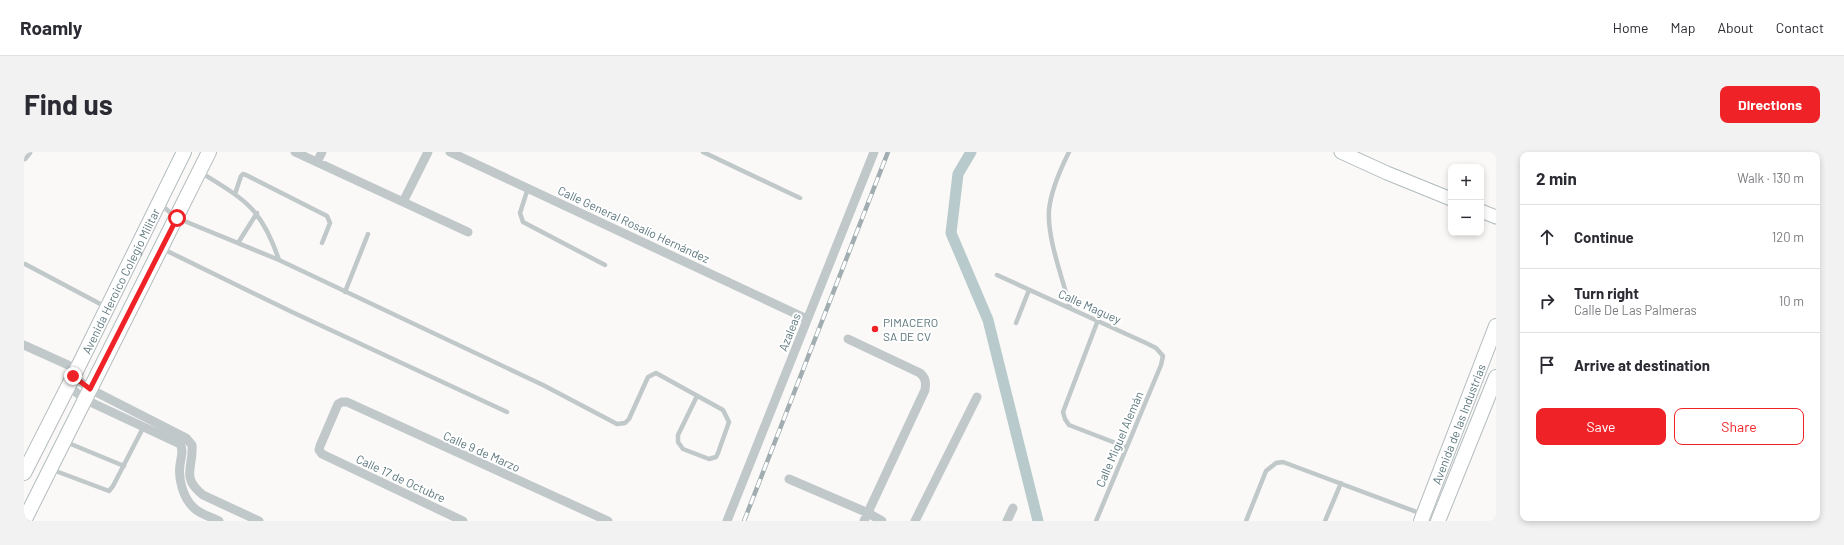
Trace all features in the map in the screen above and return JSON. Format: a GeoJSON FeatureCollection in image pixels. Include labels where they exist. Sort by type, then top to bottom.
{"type":"FeatureCollection","features":[{"type":"Feature","properties":{"kind":"main road","name":"Avenida Heroico Colegio Militar"},"geometry":{"type":"LineString","coordinates":[[24,473],[184,152]]}},
{"type":"Feature","properties":{"kind":"main road","name":"Avenida Heroico Colegio Militar"},"geometry":{"type":"LineString","coordinates":[[24,521],[162,249],[209,152]]}},
{"type":"Feature","properties":{"kind":"main road","name":"Avenida de las Industrias"},"geometry":{"type":"LineString","coordinates":[[1438,521],[1489,379],[1496,326]]}},
{"type":"Feature","properties":{"kind":"main road","name":"Avenida de las Industrias"},"geometry":{"type":"LineString","coordinates":[[1422,518],[1489,379]]}},
{"type":"Feature","properties":{"kind":"street"},"geometry":{"type":"LineString","coordinates":[[24,157],[28,152]]}},
{"type":"Feature","properties":{"kind":"street"},"geometry":{"type":"LineString","coordinates":[[295,152],[468,232]]}},
{"type":"Feature","properties":{"kind":"street"},"geometry":{"type":"LineString","coordinates":[[316,162],[322,152]]}},
{"type":"Feature","properties":{"kind":"street"},"geometry":{"type":"LineString","coordinates":[[403,202],[428,152]]}},
{"type":"Feature","properties":{"kind":"street","name":"Calle General Rosalío Hernández"},"geometry":{"type":"LineString","coordinates":[[450,152],[807,319]]}},
{"type":"Feature","properties":{"kind":"street","name":"Azaleas"},"geometry":{"type":"LineString","coordinates":[[727,521],[874,152]]}},
{"type":"Feature","properties":{"kind":"street"},"geometry":{"type":"LineString","coordinates":[[1341,152],[1387,173],[1448,198]]}},
{"type":"Feature","properties":{"kind":"street"},"geometry":{"type":"LineString","coordinates":[[1484,212],[1496,217]]}},
{"type":"Feature","properties":{"kind":"street"},"geometry":{"type":"LineString","coordinates":[[848,339],[920,373],[925,378],[925,390],[866,517]]}},
{"type":"Feature","properties":{"kind":"street"},"geometry":{"type":"LineString","coordinates":[[24,345],[73,377],[88,394],[144,426],[174,440],[181,446],[180,483],[187,500],[194,508],[219,521]]}},
{"type":"Feature","properties":{"kind":"street"},"geometry":{"type":"LineString","coordinates":[[88,394],[186,438],[192,445],[190,464],[192,484],[203,495],[259,521]]}},
{"type":"Feature","properties":{"kind":"street"},"geometry":{"type":"LineString","coordinates":[[915,521],[977,397]]}},
{"type":"Feature","properties":{"kind":"street","name":"Calle 9 de Marzo"},"geometry":{"type":"LineString","coordinates":[[328,457],[322,454],[319,450],[320,446],[336,406],[342,402],[347,402],[608,521]]}},
{"type":"Feature","properties":{"kind":"street","name":"Calle 17 de Octubre"},"geometry":{"type":"LineString","coordinates":[[328,457],[463,521]]}},
{"type":"Feature","properties":{"kind":"street"},"geometry":{"type":"LineString","coordinates":[[788,479],[866,517],[882,521]]}},
{"type":"Feature","properties":{"kind":"street"},"geometry":{"type":"LineString","coordinates":[[184,492],[192,484]]}},
{"type":"Feature","properties":{"kind":"street"},"geometry":{"type":"LineString","coordinates":[[1007,521],[1013,508]]}},
{"type":"Feature","properties":{"kind":"lane"},"geometry":{"type":"LineString","coordinates":[[703,152],[800,198]]}},
{"type":"Feature","properties":{"kind":"lane"},"geometry":{"type":"LineString","coordinates":[[1069,152],[1056,181],[1051,200],[1049,222],[1070,307]]}},
{"type":"Feature","properties":{"kind":"lane"},"geometry":{"type":"LineString","coordinates":[[199,172],[241,197],[257,213],[271,236],[279,260]]}},
{"type":"Feature","properties":{"kind":"lane"},"geometry":{"type":"LineString","coordinates":[[235,194],[243,174],[327,216],[330,223],[322,243]]}},
{"type":"Feature","properties":{"kind":"lane"},"geometry":{"type":"LineString","coordinates":[[528,188],[520,213],[523,222],[605,265]]}},
{"type":"Feature","properties":{"kind":"lane"},"geometry":{"type":"LineString","coordinates":[[158,203],[177,218],[279,260],[543,385],[617,424],[625,423],[629,419],[648,377],[656,373],[723,410],[729,422],[716,457],[709,459],[683,449],[678,442],[678,435],[697,396]]}},
{"type":"Feature","properties":{"kind":"lane"},"geometry":{"type":"LineString","coordinates":[[238,243],[257,213]]}},
{"type":"Feature","properties":{"kind":"lane"},"geometry":{"type":"LineString","coordinates":[[345,292],[368,234]]}},
{"type":"Feature","properties":{"kind":"lane"},"geometry":{"type":"LineString","coordinates":[[162,249],[292,312],[507,412]]}},
{"type":"Feature","properties":{"kind":"lane"},"geometry":{"type":"LineString","coordinates":[[25,264],[107,308]]}},
{"type":"Feature","properties":{"kind":"lane","name":"Calle Maguey"},"geometry":{"type":"LineString","coordinates":[[997,275],[1070,307],[1156,348],[1163,356],[1161,365]]}},
{"type":"Feature","properties":{"kind":"lane"},"geometry":{"type":"LineString","coordinates":[[1016,323],[1029,290]]}},
{"type":"Feature","properties":{"kind":"lane"},"geometry":{"type":"LineString","coordinates":[[1098,320],[1064,412],[1065,419],[1069,425],[1126,447]]}},
{"type":"Feature","properties":{"kind":"lane","name":"Calle Miguel Alemán"},"geometry":{"type":"LineString","coordinates":[[1096,521],[1161,365]]}},
{"type":"Feature","properties":{"kind":"lane"},"geometry":{"type":"LineString","coordinates":[[50,468],[110,490],[114,486],[144,426]]}},
{"type":"Feature","properties":{"kind":"lane"},"geometry":{"type":"LineString","coordinates":[[65,442],[124,466]]}},
{"type":"Feature","properties":{"kind":"lane"},"geometry":{"type":"LineString","coordinates":[[1246,521],[1264,474],[1271,465],[1276,463],[1288,464],[1341,483],[1422,518]]}},
{"type":"Feature","properties":{"kind":"lane"},"geometry":{"type":"LineString","coordinates":[[1324,521],[1341,483]]}},
{"type":"Feature","properties":{"kind":"waterway"},"geometry":{"type":"LineString","coordinates":[[971,152],[958,174],[951,233],[988,320],[1038,521]]}},
{"type":"Feature","properties":{"kind":"railway"},"geometry":{"type":"LineString","coordinates":[[744,521],[888,152]]}},
{"type":"Feature","properties":{"kind":"place","name":"PIMACERO SA DE CV"},"geometry":{"type":"Point","coordinates":[875,329]}},
{"type":"Feature","properties":{"kind":"route"},"geometry":{"type":"LineString","coordinates":[[73,376],[90,389],[177,218]]}}]}
